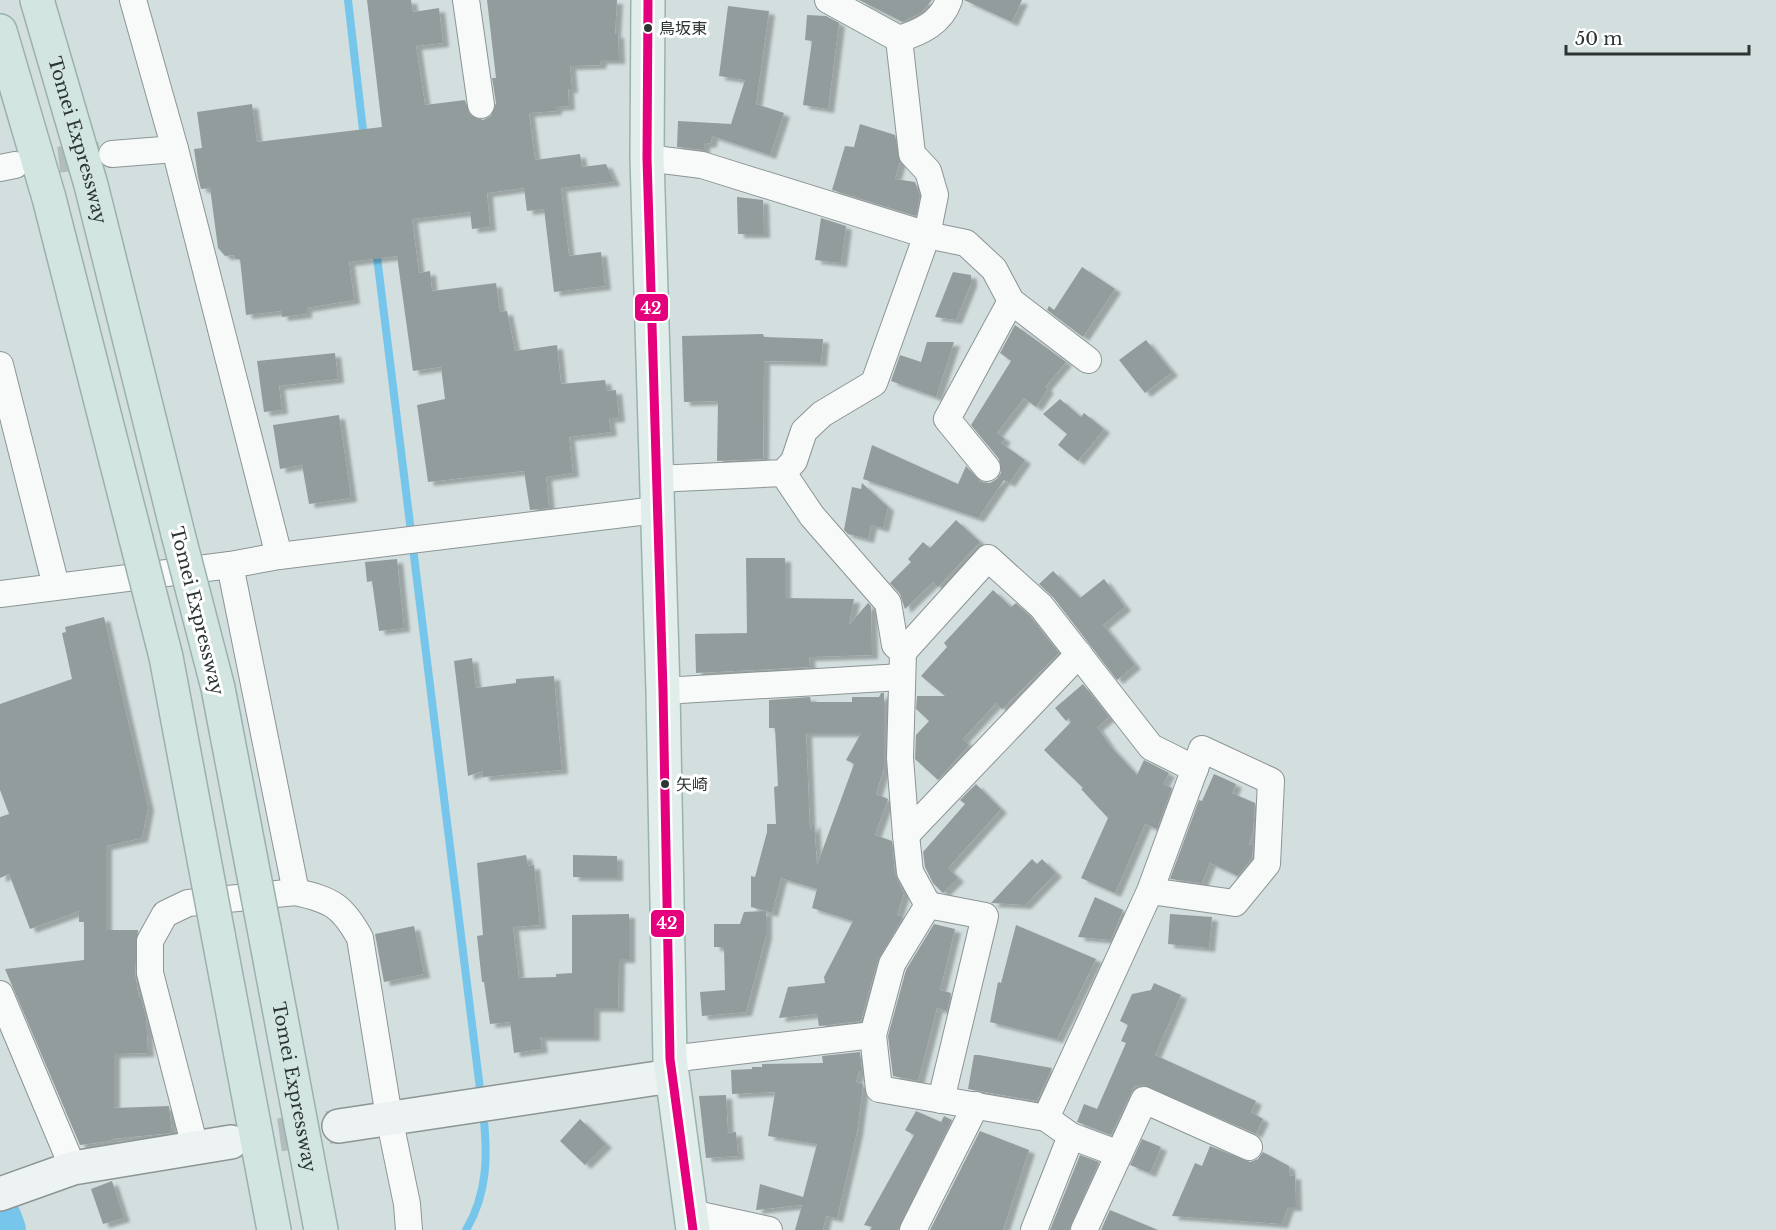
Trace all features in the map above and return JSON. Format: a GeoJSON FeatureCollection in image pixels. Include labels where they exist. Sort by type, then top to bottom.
{"type":"FeatureCollection","features":[{"type":"Feature","properties":{"kind":"highway","name":"Tomei Expressway"},"geometry":{"type":"LineString","coordinates":[[37,0],[91,185],[218,688],[321,1230]]}},
{"type":"Feature","properties":{"kind":"highway"},"geometry":{"type":"LineString","coordinates":[[0,31],[49,198],[166,657],[274,1230]]}},
{"type":"Feature","properties":{"kind":"main road"},"geometry":{"type":"LineString","coordinates":[[648,0],[647,158],[663,691],[670,1068],[692,1221]]}},
{"type":"Feature","properties":{"kind":"street"},"geometry":{"type":"LineString","coordinates":[[133,0],[175,149],[279,556]]}},
{"type":"Feature","properties":{"kind":"street"},"geometry":{"type":"LineString","coordinates":[[466,0],[481,105]]}},
{"type":"Feature","properties":{"kind":"street"},"geometry":{"type":"LineString","coordinates":[[828,0],[899,39],[924,31],[947,7],[950,0]]}},
{"type":"Feature","properties":{"kind":"street"},"geometry":{"type":"LineString","coordinates":[[0,594],[230,566],[783,473],[794,461],[804,431],[822,414],[874,383],[927,235],[934,195],[928,171],[912,154],[899,39]]}},
{"type":"Feature","properties":{"kind":"street"},"geometry":{"type":"LineString","coordinates":[[112,154],[175,149]]}},
{"type":"Feature","properties":{"kind":"street"},"geometry":{"type":"LineString","coordinates":[[647,158],[702,165],[927,235],[966,243],[994,269],[1011,301],[1088,360]]}},
{"type":"Feature","properties":{"kind":"street"},"geometry":{"type":"LineString","coordinates":[[987,468],[947,419],[1011,301]]}},
{"type":"Feature","properties":{"kind":"street"},"geometry":{"type":"LineString","coordinates":[[0,365],[57,586]]}},
{"type":"Feature","properties":{"kind":"street"},"geometry":{"type":"LineString","coordinates":[[783,473],[812,516],[888,603],[895,645],[902,664],[900,758],[910,873],[928,905],[985,916],[941,1100]]}},
{"type":"Feature","properties":{"kind":"street"},"geometry":{"type":"LineString","coordinates":[[663,691],[902,664],[988,558],[1041,606],[1151,747],[1195,769]]}},
{"type":"Feature","properties":{"kind":"street"},"geometry":{"type":"LineString","coordinates":[[230,566],[296,892]]}},
{"type":"Feature","properties":{"kind":"street"},"geometry":{"type":"LineString","coordinates":[[906,835],[1079,654]]}},
{"type":"Feature","properties":{"kind":"street"},"geometry":{"type":"LineString","coordinates":[[1046,1118],[1150,891],[1202,749],[1271,782],[1267,864],[1235,903],[1150,891]]}},
{"type":"Feature","properties":{"kind":"street"},"geometry":{"type":"LineString","coordinates":[[195,1146],[150,973],[150,941],[165,914],[188,903],[296,892],[325,899],[346,913],[360,938],[389,1117],[407,1204],[408,1230]]}},
{"type":"Feature","properties":{"kind":"street"},"geometry":{"type":"LineString","coordinates":[[928,905],[892,964],[873,1035],[879,1089],[1046,1118],[1071,1136],[1119,1154]]}},
{"type":"Feature","properties":{"kind":"street"},"geometry":{"type":"LineString","coordinates":[[0,994],[68,1169]]}},
{"type":"Feature","properties":{"kind":"street"},"geometry":{"type":"LineString","coordinates":[[339,1126],[495,1102],[670,1068],[873,1035]]}},
{"type":"Feature","properties":{"kind":"street"},"geometry":{"type":"LineString","coordinates":[[1084,1230],[1144,1100],[1249,1148]]}},
{"type":"Feature","properties":{"kind":"street"},"geometry":{"type":"LineString","coordinates":[[913,1230],[976,1105]]}},
{"type":"Feature","properties":{"kind":"street"},"geometry":{"type":"LineString","coordinates":[[1034,1230],[1071,1136]]}},
{"type":"Feature","properties":{"kind":"street"},"geometry":{"type":"LineString","coordinates":[[0,1194],[68,1169],[195,1146],[231,1142]]}},
{"type":"Feature","properties":{"kind":"street"},"geometry":{"type":"LineString","coordinates":[[692,1221],[769,1230]]}},
{"type":"Feature","properties":{"kind":"building"},"geometry":{"type":"Polygon","coordinates":[[[367,0],[411,0],[413,12],[439,8],[443,43],[416,46],[425,105],[465,100],[470,115],[483,120],[491,116],[496,103],[492,78],[496,78],[487,0],[617,0],[615,34],[618,34],[619,60],[601,60],[600,65],[570,66],[572,89],[568,89],[569,106],[556,107],[556,111],[529,113],[535,160],[580,154],[582,167],[606,164],[614,182],[561,188],[569,256],[601,252],[605,286],[554,292],[544,209],[527,211],[524,188],[487,193],[490,227],[472,229],[470,212],[412,219],[419,273],[430,271],[432,291],[496,283],[500,312],[507,311],[515,351],[557,345],[561,384],[605,380],[607,391],[616,390],[619,418],[609,419],[611,432],[569,437],[573,473],[546,477],[549,508],[530,510],[524,471],[428,482],[417,405],[445,399],[441,367],[413,371],[397,256],[349,262],[354,300],[306,308],[306,314],[282,317],[281,311],[246,315],[240,259],[235,259],[234,255],[225,256],[218,248],[210,188],[201,189],[198,177],[194,149],[202,148],[197,112],[252,104],[257,142],[382,127],[367,0]]]}},
{"type":"Feature","properties":{"kind":"building"},"geometry":{"type":"Polygon","coordinates":[[[859,0],[932,0],[921,13],[903,22],[859,0]]]}},
{"type":"Feature","properties":{"kind":"building"},"geometry":{"type":"Polygon","coordinates":[[[964,0],[1022,0],[1012,22],[964,0]]]}},
{"type":"Feature","properties":{"kind":"building"},"geometry":{"type":"Polygon","coordinates":[[[728,6],[769,11],[756,104],[784,113],[770,155],[712,136],[711,143],[704,144],[704,150],[677,147],[678,121],[731,124],[745,80],[719,76],[728,6]]]}},
{"type":"Feature","properties":{"kind":"building"},"geometry":{"type":"Polygon","coordinates":[[[807,15],[826,16],[839,23],[828,109],[803,105],[812,41],[805,40],[807,15]]]}},
{"type":"Feature","properties":{"kind":"building"},"geometry":{"type":"Polygon","coordinates":[[[860,124],[895,135],[900,161],[895,179],[915,182],[920,196],[916,216],[832,190],[845,146],[854,147],[860,124]]]}},
{"type":"Feature","properties":{"kind":"building"},"geometry":{"type":"Polygon","coordinates":[[[737,197],[763,200],[764,234],[738,234],[737,197]]]}},
{"type":"Feature","properties":{"kind":"building"},"geometry":{"type":"Polygon","coordinates":[[[821,218],[846,226],[841,263],[815,260],[821,218]]]}},
{"type":"Feature","properties":{"kind":"building"},"geometry":{"type":"Polygon","coordinates":[[[1082,267],[1115,289],[1083,337],[1047,310],[1049,306],[1054,310],[1082,267]]]}},
{"type":"Feature","properties":{"kind":"building"},"geometry":{"type":"Polygon","coordinates":[[[953,272],[971,275],[971,283],[956,320],[935,317],[953,272]]]}},
{"type":"Feature","properties":{"kind":"building"},"geometry":{"type":"Polygon","coordinates":[[[1015,325],[1066,362],[1045,387],[1048,389],[1036,407],[1024,398],[997,433],[1005,439],[1001,443],[1025,460],[1009,483],[1004,480],[978,518],[863,479],[872,445],[958,484],[966,466],[981,482],[990,483],[997,479],[1001,473],[999,459],[971,425],[1011,361],[1000,353],[1015,325]]]}},
{"type":"Feature","properties":{"kind":"building"},"geometry":{"type":"Polygon","coordinates":[[[763,334],[764,337],[823,339],[821,362],[764,361],[763,459],[717,461],[718,401],[684,402],[682,336],[763,334]]]}},
{"type":"Feature","properties":{"kind":"building"},"geometry":{"type":"Polygon","coordinates":[[[1146,340],[1172,372],[1145,393],[1119,360],[1146,340]]]}},
{"type":"Feature","properties":{"kind":"building"},"geometry":{"type":"Polygon","coordinates":[[[927,342],[954,342],[936,397],[891,381],[900,355],[921,362],[927,342]]]}},
{"type":"Feature","properties":{"kind":"building"},"geometry":{"type":"Polygon","coordinates":[[[335,353],[338,379],[279,386],[282,410],[264,412],[257,361],[335,353]]]}},
{"type":"Feature","properties":{"kind":"building"},"geometry":{"type":"Polygon","coordinates":[[[1060,399],[1081,417],[1084,413],[1104,429],[1078,461],[1058,445],[1067,434],[1043,414],[1060,399]]]}},
{"type":"Feature","properties":{"kind":"building"},"geometry":{"type":"Polygon","coordinates":[[[339,415],[351,498],[309,504],[302,465],[280,469],[273,425],[339,415]]]}},
{"type":"Feature","properties":{"kind":"building"},"geometry":{"type":"Polygon","coordinates":[[[862,483],[888,507],[883,528],[871,525],[868,539],[848,534],[844,530],[852,487],[861,489],[862,483]]]}},
{"type":"Feature","properties":{"kind":"building"},"geometry":{"type":"Polygon","coordinates":[[[956,520],[980,542],[938,587],[933,582],[905,609],[900,594],[890,583],[911,562],[908,559],[923,542],[930,548],[956,520]]]}},
{"type":"Feature","properties":{"kind":"building"},"geometry":{"type":"Polygon","coordinates":[[[746,558],[785,558],[785,598],[854,599],[849,625],[868,603],[871,606],[872,655],[809,657],[810,667],[696,673],[695,634],[747,633],[746,558]]]}},
{"type":"Feature","properties":{"kind":"building"},"geometry":{"type":"Polygon","coordinates":[[[397,559],[404,628],[379,631],[372,581],[367,582],[365,562],[397,559]]]}},
{"type":"Feature","properties":{"kind":"building"},"geometry":{"type":"Polygon","coordinates":[[[1053,571],[1080,598],[1104,579],[1125,607],[1103,625],[1135,665],[1117,680],[1053,597],[1039,584],[1053,571]]]}},
{"type":"Feature","properties":{"kind":"building"},"geometry":{"type":"Polygon","coordinates":[[[993,590],[1011,607],[1016,603],[1030,616],[1059,653],[1002,709],[996,703],[963,739],[969,745],[938,780],[915,759],[916,735],[929,721],[916,709],[917,696],[945,696],[921,676],[947,647],[944,643],[993,590]]]}},
{"type":"Feature","properties":{"kind":"building"},"geometry":{"type":"Polygon","coordinates":[[[104,617],[148,807],[142,838],[106,846],[106,930],[138,930],[135,973],[139,998],[141,998],[146,1017],[148,1053],[114,1054],[114,1108],[169,1106],[172,1133],[111,1139],[111,1141],[80,1145],[5,969],[84,960],[84,922],[79,922],[79,911],[30,929],[9,874],[0,878],[0,817],[9,814],[0,790],[0,704],[72,679],[62,633],[66,632],[65,627],[104,617]]]}},
{"type":"Feature","properties":{"kind":"building"},"geometry":{"type":"Polygon","coordinates":[[[472,658],[476,688],[516,683],[516,679],[554,676],[562,770],[483,777],[483,771],[468,776],[454,661],[472,658]]]}},
{"type":"Feature","properties":{"kind":"building"},"geometry":{"type":"Polygon","coordinates":[[[1083,684],[1109,717],[1097,727],[1110,746],[1137,775],[1144,760],[1169,773],[1163,784],[1172,788],[1157,829],[1145,824],[1115,893],[1081,878],[1108,818],[1081,789],[1083,788],[1044,750],[1071,722],[1069,718],[1066,721],[1055,708],[1083,684]]]}},
{"type":"Feature","properties":{"kind":"building"},"geometry":{"type":"Polygon","coordinates":[[[881,693],[884,693],[884,768],[876,794],[888,799],[875,835],[892,841],[895,874],[904,893],[897,915],[903,917],[878,960],[861,1021],[819,1026],[817,1014],[779,1018],[788,987],[825,983],[824,977],[853,921],[812,908],[817,889],[781,878],[772,913],[751,907],[751,876],[755,877],[767,824],[776,824],[774,787],[778,786],[775,728],[769,728],[769,700],[810,697],[811,702],[852,702],[852,697],[879,697],[881,693]],[[806,733],[810,830],[814,822],[817,865],[854,764],[846,760],[861,733],[806,733]]]}},
{"type":"Feature","properties":{"kind":"building"},"geometry":{"type":"Polygon","coordinates":[[[1214,774],[1236,784],[1232,793],[1255,803],[1253,833],[1249,844],[1253,845],[1252,858],[1238,876],[1210,863],[1202,883],[1170,879],[1199,800],[1202,801],[1214,774]]]}},
{"type":"Feature","properties":{"kind":"building"},"geometry":{"type":"Polygon","coordinates":[[[976,784],[1001,809],[948,868],[958,878],[943,893],[933,883],[925,867],[923,852],[965,804],[960,800],[976,784]]]}},
{"type":"Feature","properties":{"kind":"building"},"geometry":{"type":"Polygon","coordinates":[[[526,855],[528,866],[534,865],[540,925],[513,927],[519,978],[556,977],[556,974],[572,973],[572,915],[629,914],[629,959],[619,959],[618,1008],[594,1008],[594,1037],[540,1037],[542,1049],[514,1053],[510,1022],[490,1024],[477,936],[483,935],[477,863],[526,855]]]}},
{"type":"Feature","properties":{"kind":"building"},"geometry":{"type":"Polygon","coordinates":[[[573,855],[617,856],[617,877],[573,877],[573,855]]]}},
{"type":"Feature","properties":{"kind":"building"},"geometry":{"type":"Polygon","coordinates":[[[1032,859],[1037,864],[1042,859],[1056,873],[1025,905],[991,903],[1032,859]]]}},
{"type":"Feature","properties":{"kind":"building"},"geometry":{"type":"Polygon","coordinates":[[[1095,897],[1123,910],[1111,940],[1078,937],[1095,897]]]}},
{"type":"Feature","properties":{"kind":"building"},"geometry":{"type":"Polygon","coordinates":[[[766,911],[766,935],[746,1012],[702,1016],[700,992],[725,990],[724,947],[714,947],[714,924],[740,924],[744,912],[766,911]]]}},
{"type":"Feature","properties":{"kind":"building"},"geometry":{"type":"Polygon","coordinates":[[[1170,914],[1212,917],[1209,948],[1168,944],[1170,914]]]}},
{"type":"Feature","properties":{"kind":"building"},"geometry":{"type":"Polygon","coordinates":[[[934,924],[955,929],[940,990],[951,993],[947,1011],[937,1008],[918,1081],[893,1076],[888,1036],[906,970],[934,924]]]}},
{"type":"Feature","properties":{"kind":"building"},"geometry":{"type":"Polygon","coordinates":[[[1016,925],[1096,959],[1057,1039],[990,1022],[998,982],[1001,983],[1016,925]]]}},
{"type":"Feature","properties":{"kind":"building"},"geometry":{"type":"Polygon","coordinates":[[[414,926],[424,974],[384,982],[375,934],[414,926]]]}},
{"type":"Feature","properties":{"kind":"building"},"geometry":{"type":"Polygon","coordinates":[[[1154,983],[1181,995],[1155,1055],[1256,1101],[1251,1112],[1263,1119],[1256,1134],[1143,1085],[1135,1085],[1111,1135],[1077,1122],[1084,1104],[1097,1109],[1126,1043],[1121,1041],[1128,1025],[1120,1021],[1132,994],[1151,990],[1154,983]]]}},
{"type":"Feature","properties":{"kind":"building"},"geometry":{"type":"Polygon","coordinates":[[[860,1052],[862,1071],[859,1071],[856,1082],[863,1084],[857,1132],[837,1218],[826,1216],[823,1230],[795,1230],[802,1205],[756,1210],[760,1184],[803,1197],[817,1144],[768,1136],[775,1092],[732,1094],[731,1070],[752,1069],[752,1067],[762,1067],[762,1064],[823,1063],[822,1056],[860,1052]]]}},
{"type":"Feature","properties":{"kind":"building"},"geometry":{"type":"Polygon","coordinates":[[[974,1055],[1052,1068],[1037,1101],[968,1089],[974,1055]]]}},
{"type":"Feature","properties":{"kind":"building"},"geometry":{"type":"Polygon","coordinates":[[[726,1095],[728,1133],[736,1132],[738,1156],[706,1158],[699,1096],[726,1095]]]}},
{"type":"Feature","properties":{"kind":"building"},"geometry":{"type":"Polygon","coordinates":[[[916,1111],[941,1122],[944,1116],[952,1120],[898,1230],[870,1230],[872,1227],[864,1225],[914,1135],[905,1130],[916,1111]]]}},
{"type":"Feature","properties":{"kind":"building"},"geometry":{"type":"Polygon","coordinates":[[[580,1119],[606,1144],[585,1165],[560,1141],[580,1119]]]}},
{"type":"Feature","properties":{"kind":"building"},"geometry":{"type":"Polygon","coordinates":[[[980,1131],[1029,1150],[1003,1230],[930,1230],[980,1131]]]}},
{"type":"Feature","properties":{"kind":"building"},"geometry":{"type":"Polygon","coordinates":[[[1142,1139],[1161,1147],[1150,1173],[1130,1165],[1142,1139]]]}},
{"type":"Feature","properties":{"kind":"building"},"geometry":{"type":"Polygon","coordinates":[[[1210,1146],[1250,1162],[1258,1159],[1263,1152],[1289,1166],[1290,1176],[1295,1175],[1296,1207],[1288,1207],[1282,1224],[1172,1216],[1195,1163],[1202,1166],[1210,1146]]]}},
{"type":"Feature","properties":{"kind":"building"},"geometry":{"type":"Polygon","coordinates":[[[1080,1155],[1099,1162],[1069,1230],[1050,1230],[1080,1155]]]}},
{"type":"Feature","properties":{"kind":"building"},"geometry":{"type":"Polygon","coordinates":[[[112,1181],[124,1218],[103,1224],[91,1189],[112,1181]]]}},
{"type":"Feature","properties":{"kind":"building"},"geometry":{"type":"Polygon","coordinates":[[[1110,1210],[1158,1230],[1101,1230],[1110,1210]]]}},
{"type":"Feature","properties":{"kind":"waterway"},"geometry":{"type":"LineString","coordinates":[[348,0],[364,139]]}},
{"type":"Feature","properties":{"kind":"waterway"},"geometry":{"type":"LineString","coordinates":[[376,249],[481,1097]]}},
{"type":"Feature","properties":{"kind":"waterway"},"geometry":{"type":"LineString","coordinates":[[466,1230],[479,1202],[485,1173],[486,1143],[483,1112]]}},
{"type":"Feature","properties":{"kind":"waterway"},"geometry":{"type":"LineString","coordinates":[[0,1219],[4,1230]]}},
{"type":"Feature","properties":{"kind":"tunnel"},"geometry":{"type":"LineString","coordinates":[[20,164],[100,155]]}},
{"type":"Feature","properties":{"kind":"tunnel"},"geometry":{"type":"LineString","coordinates":[[231,1142],[339,1126]]}},
{"type":"Feature","properties":{"kind":"transit line","name":"42"},"geometry":{"type":"LineString","coordinates":[[648,0],[647,158],[663,691],[670,1059],[693,1230]]}},
{"type":"Feature","properties":{"kind":"place","name":"鳥坂東"},"geometry":{"type":"Point","coordinates":[648,28]}},
{"type":"Feature","properties":{"kind":"place","name":"矢崎"},"geometry":{"type":"Point","coordinates":[665,784]}}]}
